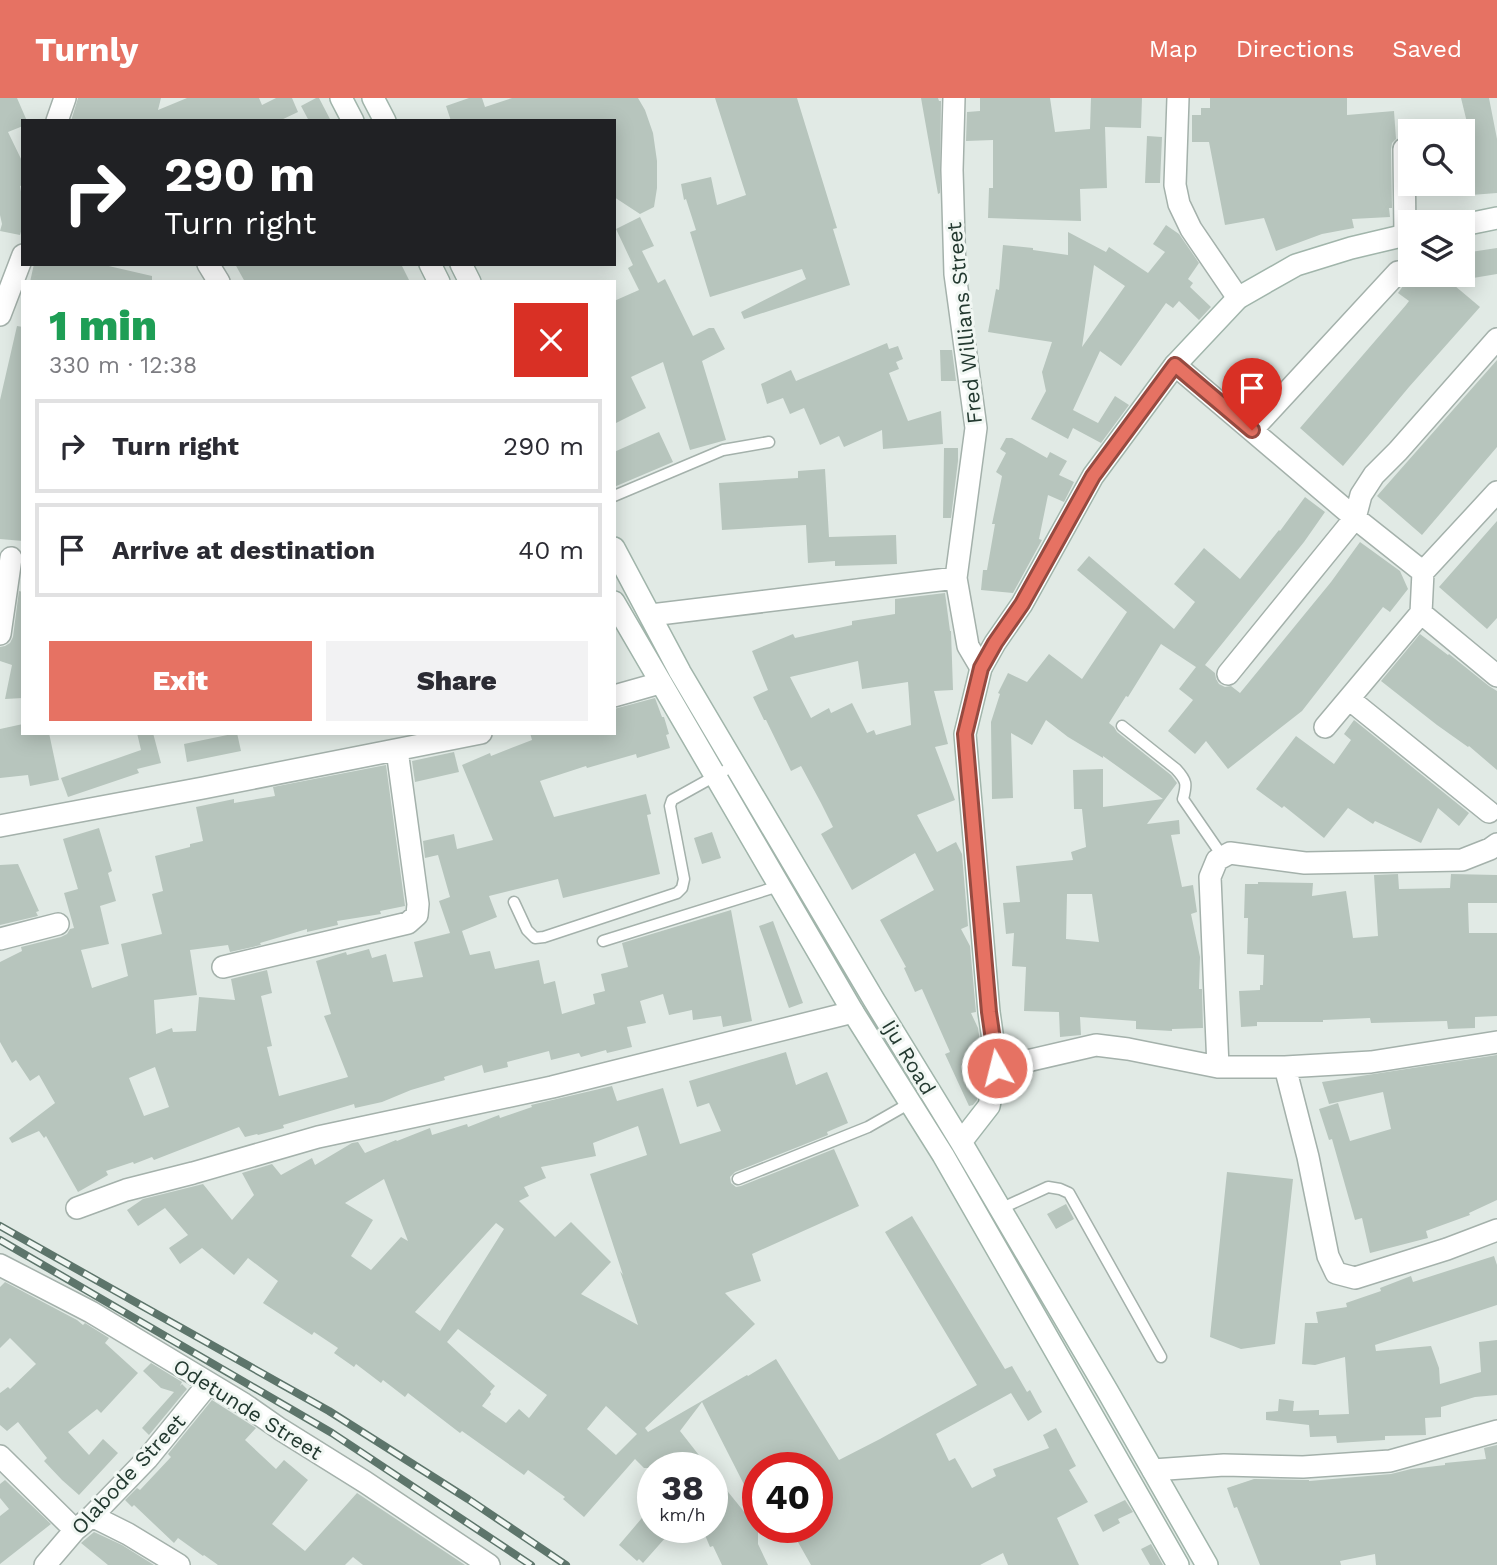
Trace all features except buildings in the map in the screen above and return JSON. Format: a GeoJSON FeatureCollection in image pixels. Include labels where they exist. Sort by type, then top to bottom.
{"type":"FeatureCollection","features":[{"type":"Feature","properties":{"kind":"street"},"geometry":{"type":"LineString","coordinates":[[58,119],[65,98]]}},
{"type":"Feature","properties":{"kind":"street"},"geometry":{"type":"LineString","coordinates":[[341,98],[352,119]]}},
{"type":"Feature","properties":{"kind":"street"},"geometry":{"type":"LineString","coordinates":[[373,98],[384,119]]}},
{"type":"Feature","properties":{"kind":"street","name":"Fred Willians Street"},"geometry":{"type":"LineString","coordinates":[[954,98],[952,170],[955,274],[976,428],[956,578],[968,646],[981,668]]}},
{"type":"Feature","properties":{"kind":"street"},"geometry":{"type":"LineString","coordinates":[[1178,98],[1175,186],[1179,204],[1191,229],[1238,298]]}},
{"type":"Feature","properties":{"kind":"street"},"geometry":{"type":"LineString","coordinates":[[1475,223],[1497,218]]}},
{"type":"Feature","properties":{"kind":"street"},"geometry":{"type":"LineString","coordinates":[[961,1142],[989,1106],[997,1068],[989,1012],[965,734],[981,668],[1022,604],[1093,476],[1175,365],[1238,298],[1296,265],[1351,247],[1398,237]]}},
{"type":"Feature","properties":{"kind":"street"},"geometry":{"type":"LineString","coordinates":[[0,315],[21,260]]}},
{"type":"Feature","properties":{"kind":"street"},"geometry":{"type":"LineString","coordinates":[[1252,430],[1398,272]]}},
{"type":"Feature","properties":{"kind":"street"},"geometry":{"type":"LineString","coordinates":[[1228,674],[1355,518],[1361,495],[1374,475],[1497,339]]}},
{"type":"Feature","properties":{"kind":"street"},"geometry":{"type":"LineString","coordinates":[[1175,365],[1355,518],[1423,572]]}},
{"type":"Feature","properties":{"kind":"street"},"geometry":{"type":"LineString","coordinates":[[1325,727],[1421,613],[1423,572],[1497,492]]}},
{"type":"Feature","properties":{"kind":"street","name":"Iju Road"},"geometry":{"type":"LineString","coordinates":[[616,552],[680,672],[961,1142],[1207,1565]]}},
{"type":"Feature","properties":{"kind":"street"},"geometry":{"type":"LineString","coordinates":[[0,634],[15,559]]}},
{"type":"Feature","properties":{"kind":"street"},"geometry":{"type":"LineString","coordinates":[[651,614],[956,578]]}},
{"type":"Feature","properties":{"kind":"street","name":"Iju Road"},"geometry":{"type":"LineString","coordinates":[[616,606],[853,1012],[943,1154],[1178,1565]]}},
{"type":"Feature","properties":{"kind":"street"},"geometry":{"type":"LineString","coordinates":[[1421,613],[1495,669]]}},
{"type":"Feature","properties":{"kind":"street"},"geometry":{"type":"LineString","coordinates":[[616,695],[660,683]]}},
{"type":"Feature","properties":{"kind":"street"},"geometry":{"type":"LineString","coordinates":[[1349,699],[1489,812]]}},
{"type":"Feature","properties":{"kind":"street"},"geometry":{"type":"LineString","coordinates":[[0,826],[471,735]]}},
{"type":"Feature","properties":{"kind":"street"},"geometry":{"type":"LineString","coordinates":[[223,967],[408,923],[417,915],[418,904],[397,750]]}},
{"type":"Feature","properties":{"kind":"street"},"geometry":{"type":"LineString","coordinates":[[1218,1067],[1210,877],[1216,860],[1230,853],[1305,863],[1462,860],[1497,844]]}},
{"type":"Feature","properties":{"kind":"street"},"geometry":{"type":"LineString","coordinates":[[0,939],[58,924]]}},
{"type":"Feature","properties":{"kind":"street"},"geometry":{"type":"LineString","coordinates":[[77,1208],[126,1191],[318,1137],[552,1087],[853,1012]]}},
{"type":"Feature","properties":{"kind":"street"},"geometry":{"type":"LineString","coordinates":[[997,1068],[1096,1045],[1218,1067],[1285,1067],[1371,1062],[1497,1042]]}},
{"type":"Feature","properties":{"kind":"street"},"geometry":{"type":"LineString","coordinates":[[1285,1067],[1308,1157],[1328,1256],[1336,1273],[1355,1278],[1497,1230]]}},
{"type":"Feature","properties":{"kind":"street","name":"Odetunde Street"},"geometry":{"type":"LineString","coordinates":[[0,1265],[91,1312],[244,1404],[489,1565]]}},
{"type":"Feature","properties":{"kind":"street","name":"Olabode Street"},"geometry":{"type":"LineString","coordinates":[[47,1564],[75,1530],[147,1459],[209,1383]]}},
{"type":"Feature","properties":{"kind":"street"},"geometry":{"type":"LineString","coordinates":[[1153,1470],[1224,1465],[1303,1467],[1390,1461],[1497,1431]]}},
{"type":"Feature","properties":{"kind":"street"},"geometry":{"type":"LineString","coordinates":[[0,1456],[75,1530]]}},
{"type":"Feature","properties":{"kind":"street"},"geometry":{"type":"LineString","coordinates":[[92,1516],[128,1534],[178,1565]]}},
{"type":"Feature","properties":{"kind":"lane"},"geometry":{"type":"LineString","coordinates":[[616,495],[723,450],[769,442]]}},
{"type":"Feature","properties":{"kind":"lane"},"geometry":{"type":"LineString","coordinates":[[1122,726],[1183,776],[1186,785],[1183,799],[1223,857]]}},
{"type":"Feature","properties":{"kind":"lane"},"geometry":{"type":"LineString","coordinates":[[514,902],[527,930],[536,938],[677,893],[682,888],[684,879],[670,806],[672,800],[735,765]]}},
{"type":"Feature","properties":{"kind":"lane"},"geometry":{"type":"LineString","coordinates":[[603,942],[779,886]]}},
{"type":"Feature","properties":{"kind":"lane"},"geometry":{"type":"LineString","coordinates":[[738,1180],[868,1126],[910,1103]]}},
{"type":"Feature","properties":{"kind":"lane"},"geometry":{"type":"LineString","coordinates":[[1000,1209],[1048,1187],[1069,1193],[1161,1357]]}},
{"type":"Feature","properties":{"kind":"railway"},"geometry":{"type":"LineString","coordinates":[[0,1226],[329,1411],[566,1565]]}},
{"type":"Feature","properties":{"kind":"railway"},"geometry":{"type":"LineString","coordinates":[[0,1240],[332,1433],[531,1565]]}},
{"type":"Feature","properties":{"kind":"route"},"geometry":{"type":"LineString","coordinates":[[997,1068],[989,1012],[965,734],[981,668],[1022,604],[1093,476],[1175,365],[1252,430]]}}]}
